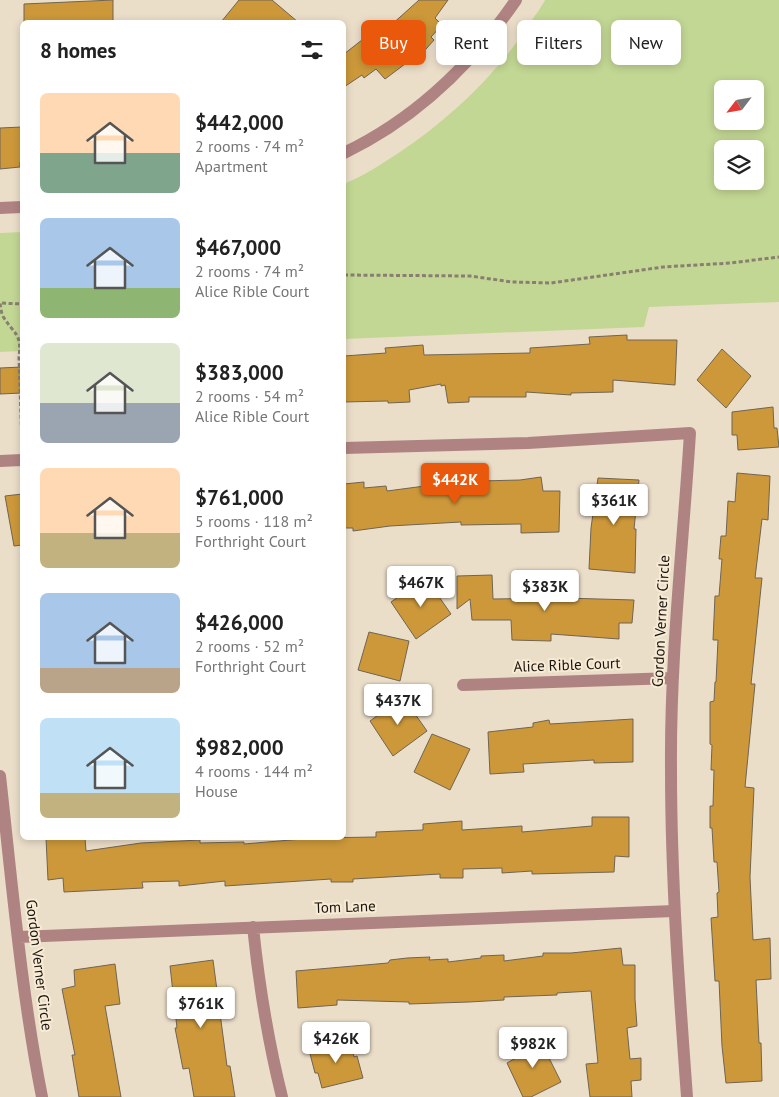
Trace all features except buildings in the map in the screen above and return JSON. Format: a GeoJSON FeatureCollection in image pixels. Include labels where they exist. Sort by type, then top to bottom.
{"type":"FeatureCollection","features":[{"type":"Feature","properties":{"kind":"street"},"geometry":{"type":"LineString","coordinates":[[346,152],[369,141],[427,101],[454,76],[497,28],[516,0]]}},
{"type":"Feature","properties":{"kind":"street"},"geometry":{"type":"LineString","coordinates":[[0,208],[20,207]]}},
{"type":"Feature","properties":{"kind":"street","name":"Gordon Verner Circle"},"geometry":{"type":"LineString","coordinates":[[346,448],[528,443],[690,433],[678,575],[671,768],[674,911],[687,1097]]}},
{"type":"Feature","properties":{"kind":"street"},"geometry":{"type":"LineString","coordinates":[[0,461],[20,460]]}},
{"type":"Feature","properties":{"kind":"street","name":"Alice Rible Court"},"geometry":{"type":"LineString","coordinates":[[463,686],[673,678]]}},
{"type":"Feature","properties":{"kind":"street","name":"Gordon Verner Circle"},"geometry":{"type":"LineString","coordinates":[[0,776],[34,1059],[42,1097]]}},
{"type":"Feature","properties":{"kind":"street","name":"Tom Lane"},"geometry":{"type":"LineString","coordinates":[[19,937],[674,911]]}},
{"type":"Feature","properties":{"kind":"street"},"geometry":{"type":"LineString","coordinates":[[253,927],[260,990],[271,1052],[282,1097]]}},
{"type":"Feature","properties":{"kind":"path"},"geometry":{"type":"LineString","coordinates":[[346,275],[470,276],[512,282],[551,283],[663,267],[730,263],[779,257]]}},
{"type":"Feature","properties":{"kind":"path"},"geometry":{"type":"LineString","coordinates":[[20,304],[0,303],[3,316],[20,341]]}},
{"type":"Feature","properties":{"kind":"path"},"geometry":{"type":"LineString","coordinates":[[20,350],[20,391]]}},
{"type":"Feature","properties":{"kind":"green space"},"geometry":{"type":"Polygon","coordinates":[[[545,0],[779,0],[779,302],[649,307],[644,327],[346,339],[346,183],[365,174],[397,154],[434,127],[468,98],[499,65],[507,65],[507,55],[517,41],[517,65],[601,65],[601,20],[532,20],[545,0]]]}},
{"type":"Feature","properties":{"kind":"green space"},"geometry":{"type":"Polygon","coordinates":[[[20,232],[20,351],[0,352],[0,233],[20,232]]]}}]}
